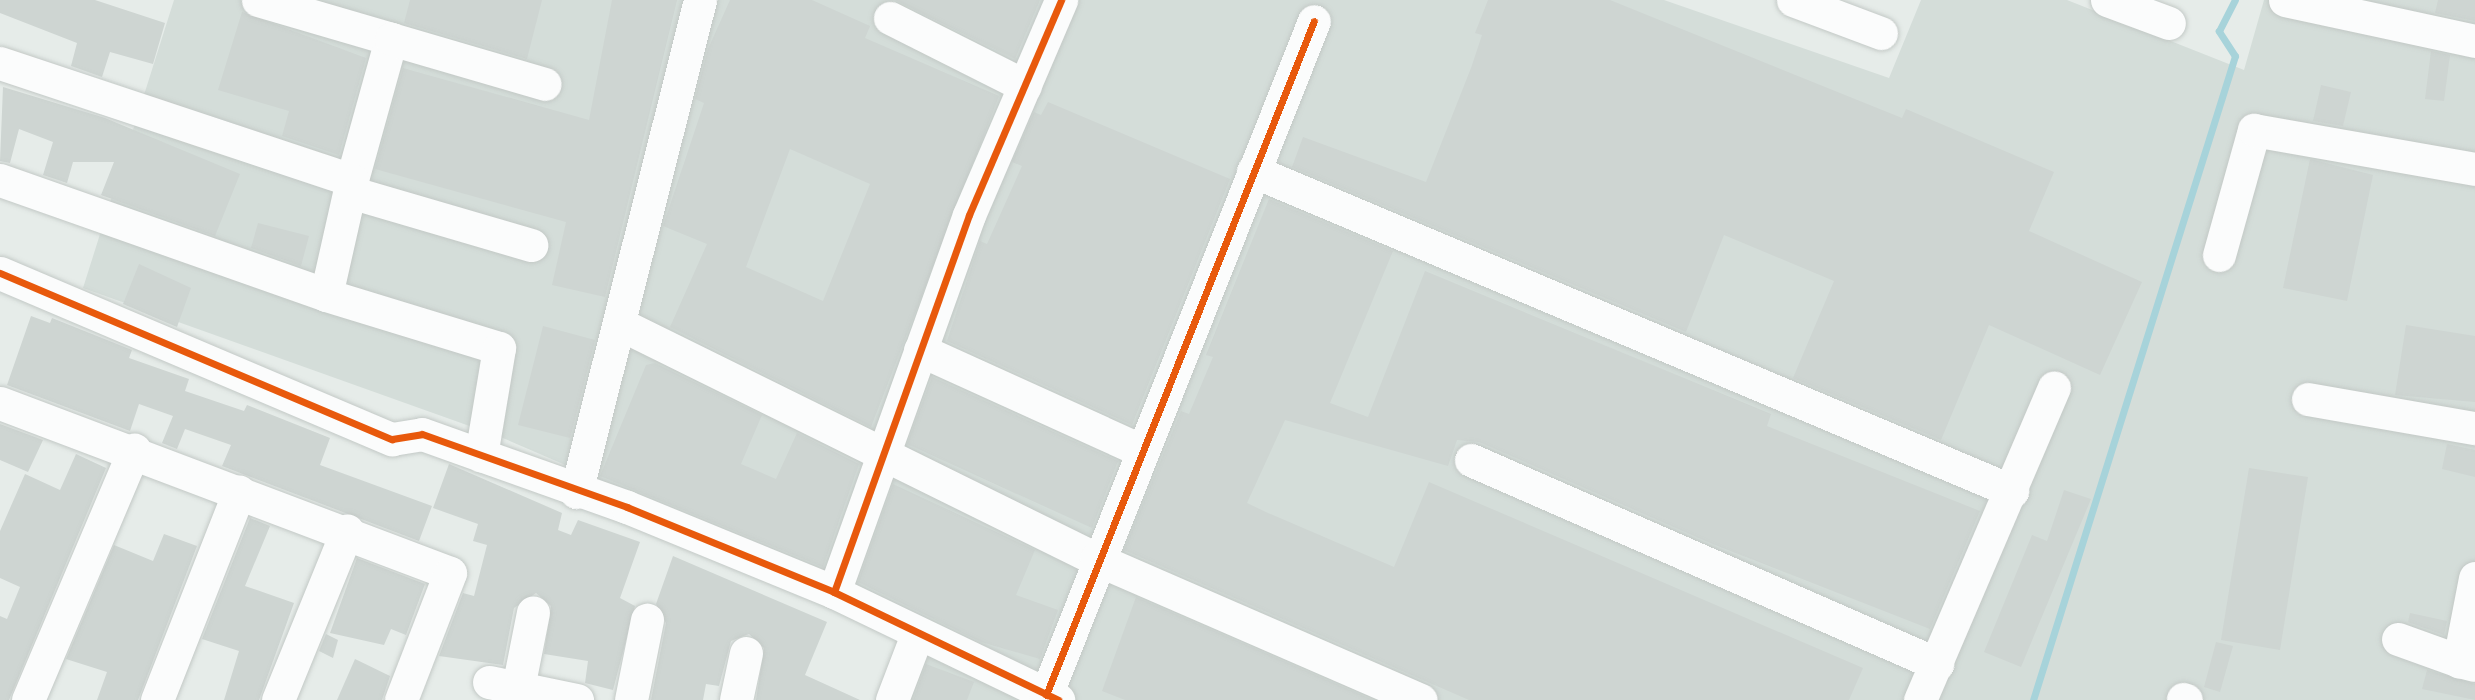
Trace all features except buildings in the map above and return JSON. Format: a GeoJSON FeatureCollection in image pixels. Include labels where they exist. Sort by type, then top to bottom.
{"type":"FeatureCollection","features":[{"type":"Feature","properties":{"kind":"street"},"geometry":{"type":"LineString","coordinates":[[258,0],[545,84]]}},
{"type":"Feature","properties":{"kind":"street"},"geometry":{"type":"LineString","coordinates":[[576,492],[622,325],[700,0]]}},
{"type":"Feature","properties":{"kind":"street"},"geometry":{"type":"LineString","coordinates":[[834,592],[920,350],[1061,0]]}},
{"type":"Feature","properties":{"kind":"street"},"geometry":{"type":"LineString","coordinates":[[1793,0],[1881,33]]}},
{"type":"Feature","properties":{"kind":"street"},"geometry":{"type":"LineString","coordinates":[[2107,0],[2169,23]]}},
{"type":"Feature","properties":{"kind":"street"},"geometry":{"type":"LineString","coordinates":[[2285,0],[2475,41]]}},
{"type":"Feature","properties":{"kind":"street"},"geometry":{"type":"LineString","coordinates":[[890,18],[1025,86]]}},
{"type":"Feature","properties":{"kind":"street"},"geometry":{"type":"LineString","coordinates":[[0,274],[392,439],[422,434],[834,592],[916,637],[1052,697],[1096,559],[1314,21]]}},
{"type":"Feature","properties":{"kind":"street"},"geometry":{"type":"LineString","coordinates":[[326,295],[351,186],[391,39]]}},
{"type":"Feature","properties":{"kind":"street"},"geometry":{"type":"LineString","coordinates":[[0,63],[351,186],[531,245]]}},
{"type":"Feature","properties":{"kind":"street"},"geometry":{"type":"LineString","coordinates":[[2218,255],[2253,130],[2475,169]]}},
{"type":"Feature","properties":{"kind":"street"},"geometry":{"type":"LineString","coordinates":[[1252,172],[2012,491]]}},
{"type":"Feature","properties":{"kind":"street"},"geometry":{"type":"LineString","coordinates":[[0,180],[326,295],[499,348],[481,455]]}},
{"type":"Feature","properties":{"kind":"street"},"geometry":{"type":"LineString","coordinates":[[622,325],[884,449],[1096,559],[1421,700]]}},
{"type":"Feature","properties":{"kind":"street"},"geometry":{"type":"LineString","coordinates":[[920,350],[1140,450]]}},
{"type":"Feature","properties":{"kind":"street"},"geometry":{"type":"LineString","coordinates":[[1920,700],[2054,388]]}},
{"type":"Feature","properties":{"kind":"street"},"geometry":{"type":"LineString","coordinates":[[2308,399],[2475,428]]}},
{"type":"Feature","properties":{"kind":"street"},"geometry":{"type":"LineString","coordinates":[[0,403],[134,450],[450,573],[401,700]]}},
{"type":"Feature","properties":{"kind":"street"},"geometry":{"type":"LineString","coordinates":[[28,700],[134,450]]}},
{"type":"Feature","properties":{"kind":"street"},"geometry":{"type":"LineString","coordinates":[[1471,460],[1937,664]]}},
{"type":"Feature","properties":{"kind":"street"},"geometry":{"type":"LineString","coordinates":[[157,700],[239,492]]}},
{"type":"Feature","properties":{"kind":"street"},"geometry":{"type":"LineString","coordinates":[[278,700],[347,531]]}},
{"type":"Feature","properties":{"kind":"street"},"geometry":{"type":"LineString","coordinates":[[2398,639],[2467,663],[2475,578]]}},
{"type":"Feature","properties":{"kind":"street"},"geometry":{"type":"LineString","coordinates":[[533,612],[503,685],[577,700]]}},
{"type":"Feature","properties":{"kind":"street"},"geometry":{"type":"LineString","coordinates":[[631,700],[648,620]]}},
{"type":"Feature","properties":{"kind":"street"},"geometry":{"type":"LineString","coordinates":[[892,700],[916,637]]}},
{"type":"Feature","properties":{"kind":"street"},"geometry":{"type":"LineString","coordinates":[[736,700],[746,653]]}},
{"type":"Feature","properties":{"kind":"shaded area"},"geometry":{"type":"Polygon","coordinates":[[[174,0],[1664,0],[1889,78],[1921,0],[2067,0],[2244,70],[2264,0],[2475,0],[2475,700],[892,700],[915,616],[503,438],[83,288],[174,0]]]}},
{"type":"Feature","properties":{"kind":"waterway"},"geometry":{"type":"LineString","coordinates":[[2033,700],[2235,56],[2219,31],[2235,0]]}},
{"type":"Feature","properties":{"kind":"cycle path"},"geometry":{"type":"LineString","coordinates":[[834,592],[969,215],[1061,0]]}},
{"type":"Feature","properties":{"kind":"cycle path"},"geometry":{"type":"LineString","coordinates":[[1046,695],[1314,21]]}},
{"type":"Feature","properties":{"kind":"cycle path"},"geometry":{"type":"LineString","coordinates":[[0,273],[392,439],[422,434],[627,507],[834,592],[1058,700]]}}]}
